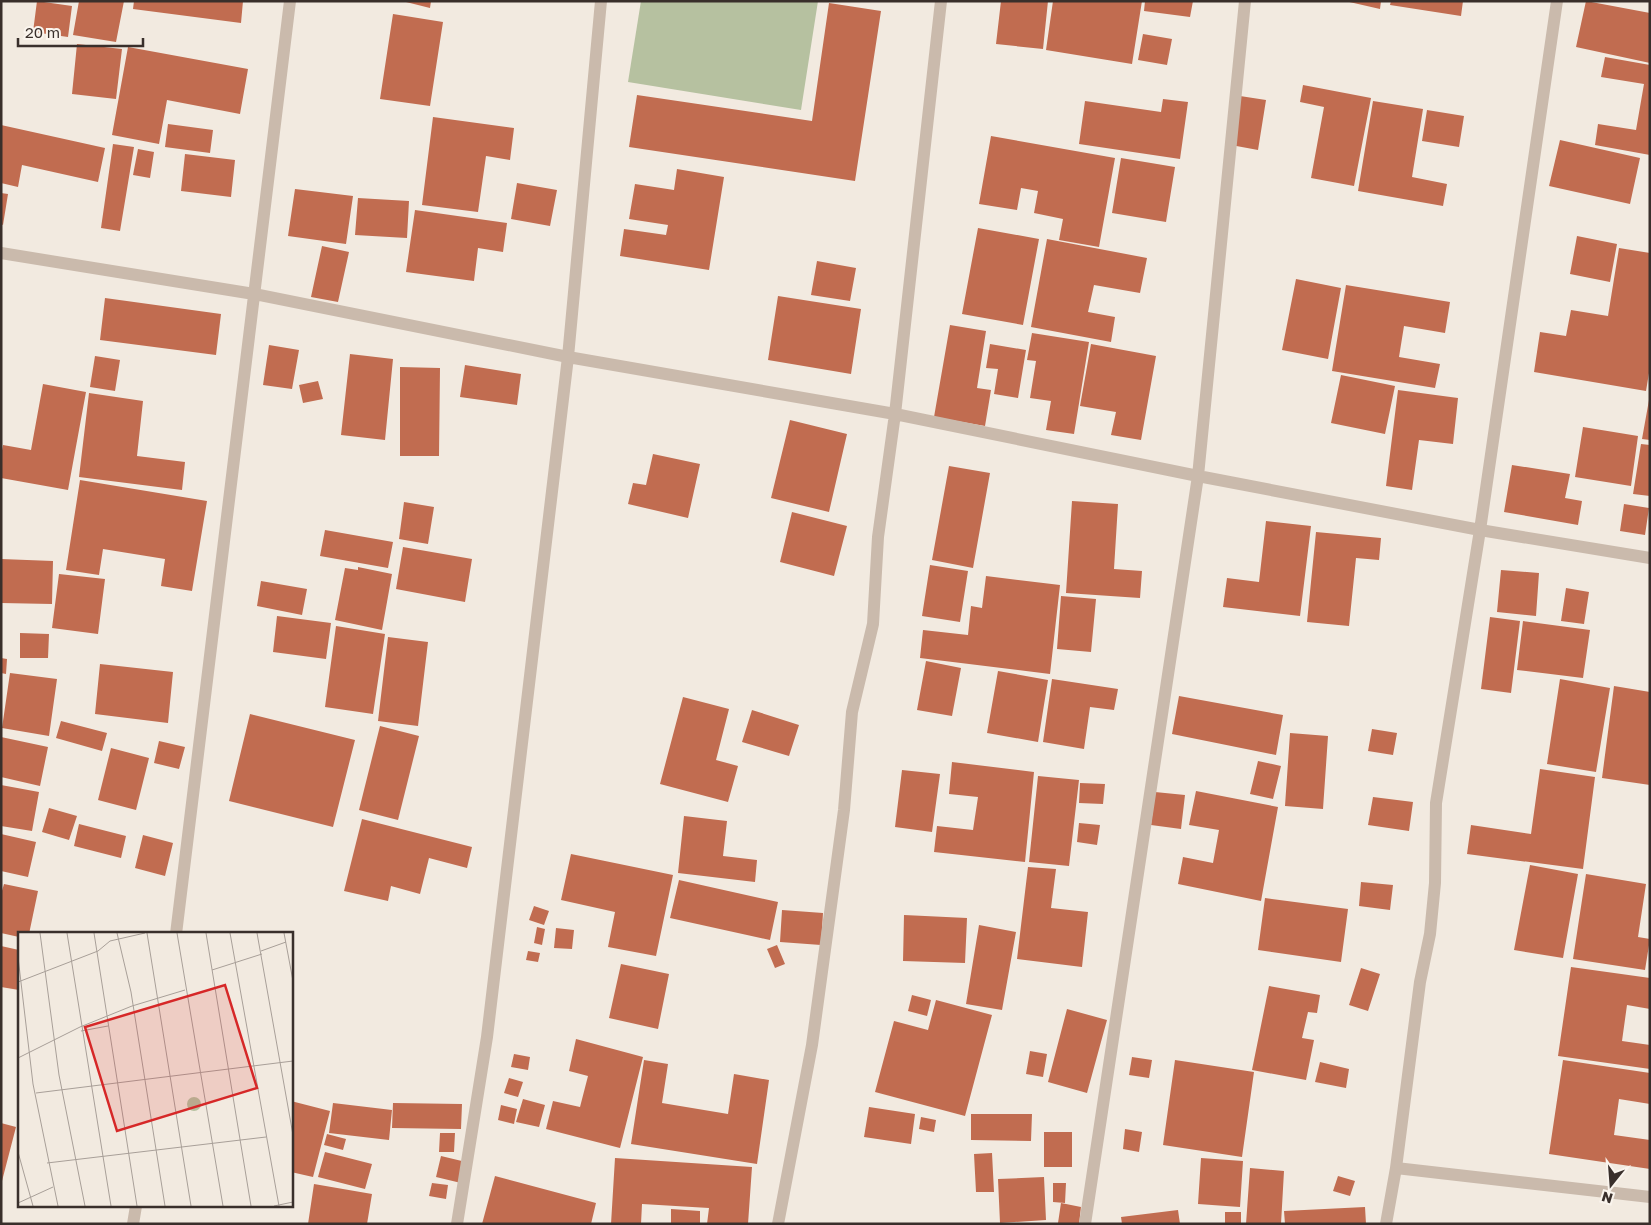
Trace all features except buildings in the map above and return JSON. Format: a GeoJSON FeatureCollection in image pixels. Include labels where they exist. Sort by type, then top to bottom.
{"type":"FeatureCollection","features":[{"type":"Feature","properties":{"kind":"street"},"geometry":{"type":"LineString","coordinates":[[176,932],[290,1]]}},
{"type":"Feature","properties":{"kind":"street"},"geometry":{"type":"LineString","coordinates":[[457,1224],[487,1037],[568,357],[601,1]]}},
{"type":"Feature","properties":{"kind":"street"},"geometry":{"type":"LineString","coordinates":[[778,1224],[812,1045],[844,810],[852,712],[873,624],[878,537],[895,414],[941,1]]}},
{"type":"Feature","properties":{"kind":"street"},"geometry":{"type":"LineString","coordinates":[[1085,1224],[1198,476],[1245,1]]}},
{"type":"Feature","properties":{"kind":"street"},"geometry":{"type":"LineString","coordinates":[[1386,1224],[1396,1168],[1420,982],[1430,934],[1435,883],[1436,803],[1480,530],[1557,1]]}},
{"type":"Feature","properties":{"kind":"street"},"geometry":{"type":"LineString","coordinates":[[1,253],[254,294],[568,357],[895,414],[1198,476],[1480,530],[1650,558]]}},
{"type":"Feature","properties":{"kind":"street"},"geometry":{"type":"LineString","coordinates":[[1396,1168],[1650,1197]]}},
{"type":"Feature","properties":{"kind":"street"},"geometry":{"type":"LineString","coordinates":[[133,1224],[136,1208]]}},
{"type":"Feature","properties":{"kind":"green space"},"geometry":{"type":"Polygon","coordinates":[[[641,1],[818,1],[801,110],[628,82],[641,1]]]}}]}
